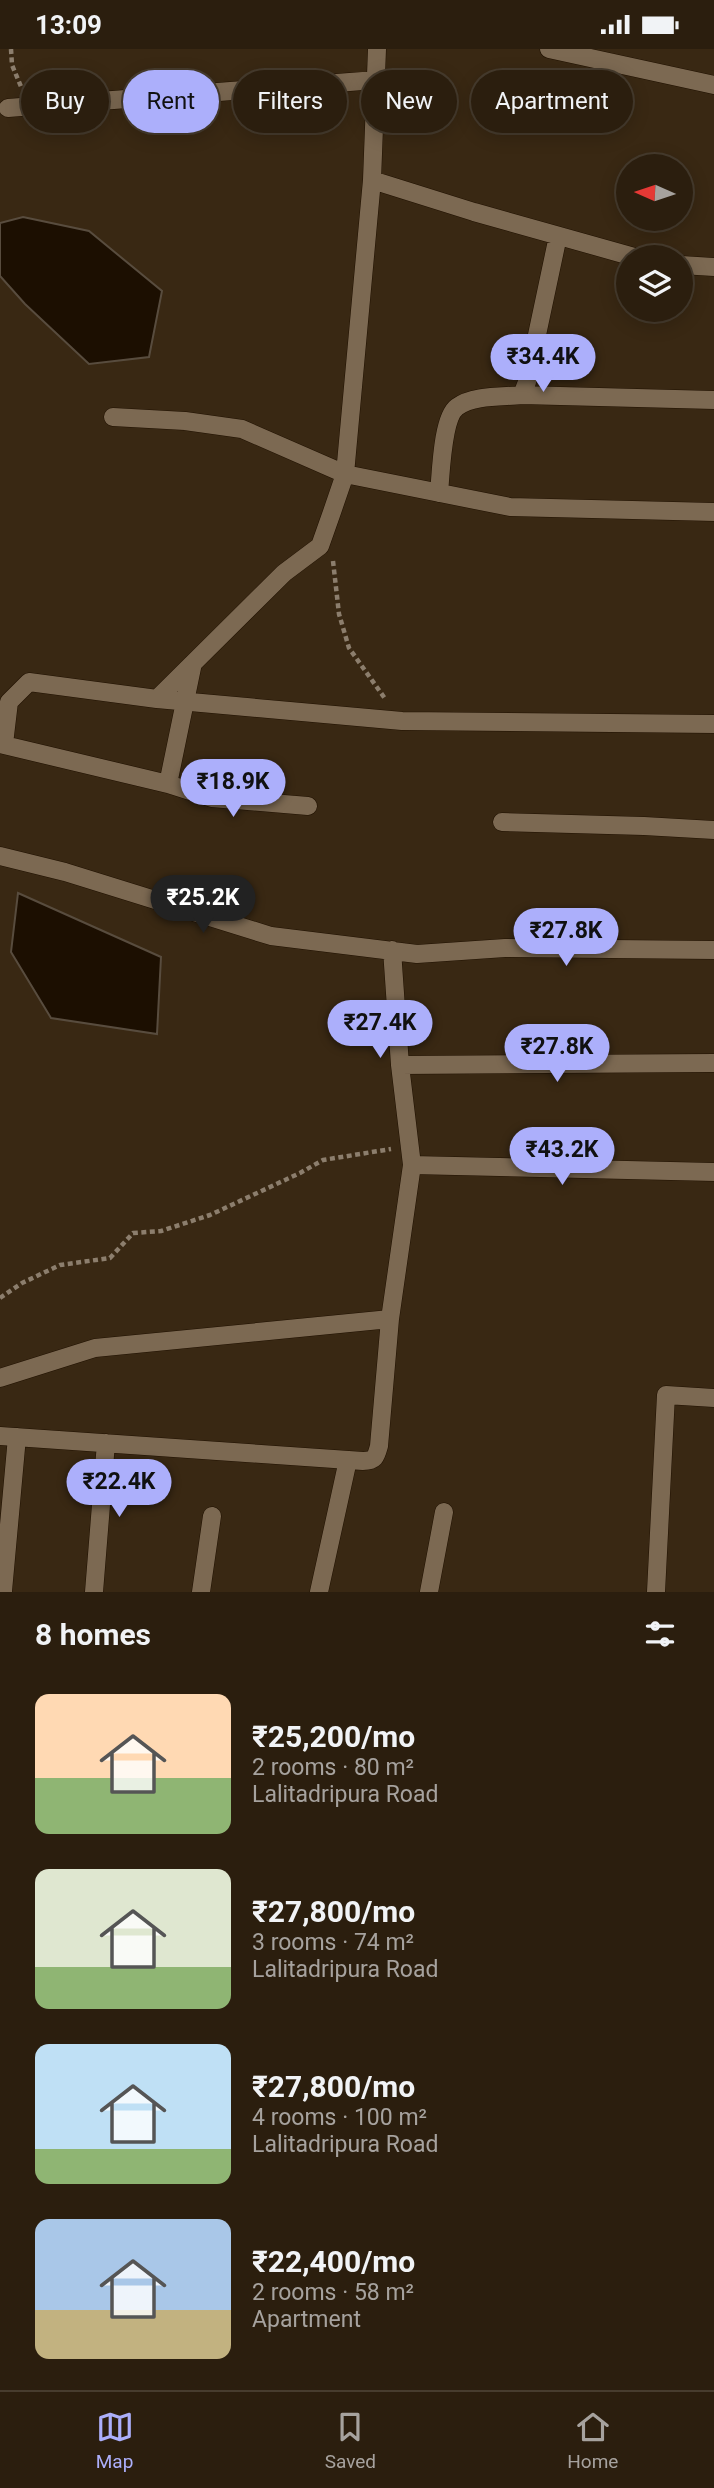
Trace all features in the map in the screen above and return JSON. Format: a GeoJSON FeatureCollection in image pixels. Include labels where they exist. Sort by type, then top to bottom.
{"type":"FeatureCollection","features":[{"type":"Feature","properties":{"kind":"street"},"geometry":{"type":"LineString","coordinates":[[376,70],[377,49]]}},
{"type":"Feature","properties":{"kind":"street"},"geometry":{"type":"LineString","coordinates":[[549,49],[714,85]]}},
{"type":"Feature","properties":{"kind":"street"},"geometry":{"type":"LineString","coordinates":[[109,101],[361,81]]}},
{"type":"Feature","properties":{"kind":"street"},"geometry":{"type":"LineString","coordinates":[[8,108],[21,107]]}},
{"type":"Feature","properties":{"kind":"street"},"geometry":{"type":"LineString","coordinates":[[157,699],[285,573],[320,545],[326,530],[345,474],[374,133]]}},
{"type":"Feature","properties":{"kind":"street"},"geometry":{"type":"LineString","coordinates":[[372,180],[616,252]]}},
{"type":"Feature","properties":{"kind":"street"},"geometry":{"type":"LineString","coordinates":[[522,395],[558,236]]}},
{"type":"Feature","properties":{"kind":"street"},"geometry":{"type":"LineString","coordinates":[[693,266],[714,267]]}},
{"type":"Feature","properties":{"kind":"street"},"geometry":{"type":"LineString","coordinates":[[439,492],[446,433],[452,412],[458,406],[475,400],[522,395],[714,400]]}},
{"type":"Feature","properties":{"kind":"street"},"geometry":{"type":"LineString","coordinates":[[114,417],[186,421],[242,429],[345,474],[510,507],[714,512]]}},
{"type":"Feature","properties":{"kind":"street"},"geometry":{"type":"LineString","coordinates":[[168,784],[192,663]]}},
{"type":"Feature","properties":{"kind":"street"},"geometry":{"type":"LineString","coordinates":[[308,806],[212,798],[168,784],[2,744],[9,702],[30,682],[184,703],[402,720],[714,724]]}},
{"type":"Feature","properties":{"kind":"street"},"geometry":{"type":"LineString","coordinates":[[502,823],[714,830]]}},
{"type":"Feature","properties":{"kind":"street"},"geometry":{"type":"LineString","coordinates":[[0,856],[65,872],[271,936],[417,954],[505,948],[714,950]]}},
{"type":"Feature","properties":{"kind":"street"},"geometry":{"type":"LineString","coordinates":[[8,1591],[9,1436],[372,1461],[376,1457],[411,1156],[400,1065],[392,950]]}},
{"type":"Feature","properties":{"kind":"street"},"geometry":{"type":"LineString","coordinates":[[400,1065],[714,1063]]}},
{"type":"Feature","properties":{"kind":"street"},"geometry":{"type":"LineString","coordinates":[[411,1156],[714,1171]]}},
{"type":"Feature","properties":{"kind":"street"},"geometry":{"type":"LineString","coordinates":[[0,1378],[95,1348],[390,1319]]}},
{"type":"Feature","properties":{"kind":"street"},"geometry":{"type":"LineString","coordinates":[[656,1592],[666,1395],[714,1398]]}},
{"type":"Feature","properties":{"kind":"street"},"geometry":{"type":"LineString","coordinates":[[94,1592],[107,1443]]}},
{"type":"Feature","properties":{"kind":"street"},"geometry":{"type":"LineString","coordinates":[[318,1592],[348,1459]]}},
{"type":"Feature","properties":{"kind":"street"},"geometry":{"type":"LineString","coordinates":[[429,1592],[444,1512]]}},
{"type":"Feature","properties":{"kind":"street"},"geometry":{"type":"LineString","coordinates":[[201,1592],[212,1516]]}},
{"type":"Feature","properties":{"kind":"path"},"geometry":{"type":"LineString","coordinates":[[11,49],[12,65],[21,89]]}},
{"type":"Feature","properties":{"kind":"path"},"geometry":{"type":"LineString","coordinates":[[326,530],[339,614],[349,648],[402,720]]}},
{"type":"Feature","properties":{"kind":"path"},"geometry":{"type":"LineString","coordinates":[[0,1298],[22,1283],[60,1265],[110,1258],[133,1233],[161,1231],[210,1215],[323,1160],[371,1151],[411,1156]]}},
{"type":"Feature","properties":{"kind":"shaded area"},"geometry":{"type":"Polygon","coordinates":[[[23,217],[89,231],[162,291],[149,357],[89,364],[25,304],[0,276],[0,223],[23,217]]]}},
{"type":"Feature","properties":{"kind":"shaded area"},"geometry":{"type":"Polygon","coordinates":[[[18,893],[161,957],[157,1034],[51,1018],[11,952],[18,893]]]}}]}
